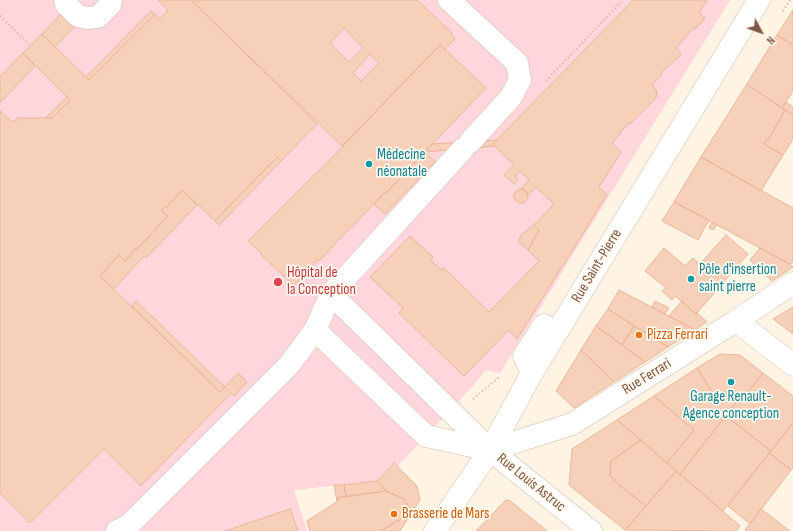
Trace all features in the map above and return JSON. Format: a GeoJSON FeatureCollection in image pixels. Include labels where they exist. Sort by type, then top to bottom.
{"type":"FeatureCollection","features":[{"type":"Feature","properties":{"kind":"street"},"geometry":{"type":"LineString","coordinates":[[65,0],[66,4],[78,16],[87,18],[98,17],[110,5],[111,0]]}},
{"type":"Feature","properties":{"kind":"street"},"geometry":{"type":"LineString","coordinates":[[117,531],[128,526],[289,365],[315,330],[331,294],[511,97],[520,80],[517,63],[449,0]]}},
{"type":"Feature","properties":{"kind":"street","name":"Rue Saint-Pierre"},"geometry":{"type":"LineString","coordinates":[[435,531],[490,450],[528,380],[759,0]]}},
{"type":"Feature","properties":{"kind":"street","name":"Rue Ferrari"},"geometry":{"type":"LineString","coordinates":[[490,450],[572,424],[736,321],[793,283]]}},
{"type":"Feature","properties":{"kind":"street","name":"Rue Louis Astruc"},"geometry":{"type":"LineString","coordinates":[[331,294],[490,450],[591,531]]}},
{"type":"Feature","properties":{"kind":"street"},"geometry":{"type":"LineString","coordinates":[[736,321],[793,366]]}},
{"type":"Feature","properties":{"kind":"street"},"geometry":{"type":"LineString","coordinates":[[315,330],[426,436],[490,450]]}},
{"type":"Feature","properties":{"kind":"path"},"geometry":{"type":"LineString","coordinates":[[542,85],[623,0]]}},
{"type":"Feature","properties":{"kind":"path"},"geometry":{"type":"LineString","coordinates":[[0,16],[30,45]]}},
{"type":"Feature","properties":{"kind":"path"},"geometry":{"type":"LineString","coordinates":[[466,399],[472,400],[498,378],[528,380]]}},
{"type":"Feature","properties":{"kind":"shaded area","name":"Hôpital de la Conception"},"geometry":{"type":"Polygon","coordinates":[[[0,0],[730,0],[500,373],[486,370],[397,467],[394,463],[377,481],[294,490],[307,531],[0,531],[0,0]]]}},
{"type":"Feature","properties":{"kind":"building"},"geometry":{"type":"Polygon","coordinates":[[[158,0],[191,0],[317,124],[281,161],[277,157],[215,221],[182,190],[166,208],[165,207],[161,210],[168,216],[137,249],[136,248],[125,261],[119,255],[100,276],[220,392],[238,373],[247,382],[234,396],[231,393],[141,486],[104,449],[30,523],[0,493],[0,111],[11,121],[16,121],[16,118],[52,118],[70,100],[23,53],[42,34],[89,80],[155,14],[160,19],[168,10],[158,0]]]}},
{"type":"Feature","properties":{"kind":"building"},"geometry":{"type":"Polygon","coordinates":[[[191,0],[417,0],[450,31],[455,39],[445,49],[440,45],[342,146],[191,0]],[[344,28],[330,43],[349,62],[363,48],[344,28]],[[370,54],[353,73],[361,81],[379,63],[370,54]]]}},
{"type":"Feature","properties":{"kind":"building"},"geometry":{"type":"Polygon","coordinates":[[[633,0],[707,0],[699,13],[705,18],[695,29],[693,28],[676,48],[682,54],[661,73],[662,74],[652,85],[657,91],[656,98],[620,132],[621,133],[612,143],[621,152],[599,187],[607,195],[517,339],[509,330],[464,376],[399,313],[403,308],[370,277],[410,236],[433,257],[430,259],[441,270],[443,267],[489,312],[539,261],[528,250],[539,230],[534,225],[554,204],[536,187],[528,195],[521,189],[529,180],[520,171],[515,176],[518,180],[514,184],[504,175],[514,165],[493,144],[633,0]]]}},
{"type":"Feature","properties":{"kind":"building"},"geometry":{"type":"Polygon","coordinates":[[[793,10],[793,45],[777,35],[793,10]]]}},
{"type":"Feature","properties":{"kind":"building"},"geometry":{"type":"Polygon","coordinates":[[[151,11],[155,14],[89,80],[86,77],[151,11]]]}},
{"type":"Feature","properties":{"kind":"building"},"geometry":{"type":"Polygon","coordinates":[[[63,12],[76,25],[55,47],[42,34],[63,12]]]}},
{"type":"Feature","properties":{"kind":"building"},"geometry":{"type":"Polygon","coordinates":[[[777,35],[793,45],[793,91],[782,108],[747,84],[777,35]]]}},
{"type":"Feature","properties":{"kind":"building","name":"Médecine néonatale"},"geometry":{"type":"Polygon","coordinates":[[[440,45],[486,88],[386,193],[385,192],[294,285],[248,241],[319,171],[440,45]]]}},
{"type":"Feature","properties":{"kind":"building"},"geometry":{"type":"Polygon","coordinates":[[[23,53],[35,66],[0,103],[0,77],[23,53]]]}},
{"type":"Feature","properties":{"kind":"building"},"geometry":{"type":"Polygon","coordinates":[[[747,84],[785,110],[769,139],[767,139],[764,144],[783,155],[761,191],[701,157],[747,84]]]}},
{"type":"Feature","properties":{"kind":"building"},"geometry":{"type":"Polygon","coordinates":[[[67,97],[70,100],[52,118],[46,118],[67,97]]]}},
{"type":"Feature","properties":{"kind":"building"},"geometry":{"type":"Polygon","coordinates":[[[786,102],[793,107],[793,115],[782,108],[786,102]]]}},
{"type":"Feature","properties":{"kind":"building"},"geometry":{"type":"Polygon","coordinates":[[[785,110],[793,115],[793,139],[783,155],[764,144],[767,139],[769,139],[785,110]]]}},
{"type":"Feature","properties":{"kind":"building"},"geometry":{"type":"Polygon","coordinates":[[[497,140],[493,144],[495,146],[425,152],[432,144],[497,140]]]}},
{"type":"Feature","properties":{"kind":"building"},"geometry":{"type":"Polygon","coordinates":[[[425,152],[435,162],[385,214],[374,204],[425,152]]]}},
{"type":"Feature","properties":{"kind":"building"},"geometry":{"type":"Polygon","coordinates":[[[277,157],[281,161],[219,225],[215,221],[277,157]]]}},
{"type":"Feature","properties":{"kind":"building"},"geometry":{"type":"Polygon","coordinates":[[[701,157],[793,208],[793,262],[790,264],[674,202],[701,157]]]}},
{"type":"Feature","properties":{"kind":"building"},"geometry":{"type":"Polygon","coordinates":[[[521,189],[526,191],[528,196],[526,201],[521,203],[516,201],[514,196],[516,191],[521,189]]]}},
{"type":"Feature","properties":{"kind":"building"},"geometry":{"type":"Polygon","coordinates":[[[182,190],[197,205],[146,258],[144,256],[114,289],[100,276],[119,255],[125,261],[136,248],[137,249],[168,216],[161,210],[165,207],[166,208],[182,190]]]}},
{"type":"Feature","properties":{"kind":"building"},"geometry":{"type":"Polygon","coordinates":[[[674,202],[709,220],[698,240],[662,221],[674,202]]]}},
{"type":"Feature","properties":{"kind":"building"},"geometry":{"type":"Polygon","coordinates":[[[712,222],[717,225],[713,230],[709,228],[712,222]]]}},
{"type":"Feature","properties":{"kind":"building"},"geometry":{"type":"Polygon","coordinates":[[[534,225],[539,230],[528,250],[518,241],[522,234],[534,225]]]}},
{"type":"Feature","properties":{"kind":"building","name":"Pôle d'insertion saint pierre"},"geometry":{"type":"Polygon","coordinates":[[[726,235],[748,254],[696,314],[675,296],[672,300],[662,291],[666,288],[645,271],[664,248],[685,266],[693,258],[700,264],[726,235]]]}},
{"type":"Feature","properties":{"kind":"building"},"geometry":{"type":"Polygon","coordinates":[[[760,248],[793,267],[772,281],[750,260],[760,248]]]}},
{"type":"Feature","properties":{"kind":"building"},"geometry":{"type":"Polygon","coordinates":[[[619,290],[695,330],[668,347],[608,309],[619,290]]]}},
{"type":"Feature","properties":{"kind":"building"},"geometry":{"type":"Polygon","coordinates":[[[136,301],[225,387],[220,392],[132,306],[136,301]]]}},
{"type":"Feature","properties":{"kind":"building"},"geometry":{"type":"Polygon","coordinates":[[[655,301],[669,308],[665,314],[652,307],[655,301]]]}},
{"type":"Feature","properties":{"kind":"building"},"geometry":{"type":"Polygon","coordinates":[[[682,301],[707,322],[695,330],[669,316],[682,301]]]}},
{"type":"Feature","properties":{"kind":"building"},"geometry":{"type":"Polygon","coordinates":[[[793,307],[793,334],[773,319],[793,307]]]}},
{"type":"Feature","properties":{"kind":"building"},"geometry":{"type":"Polygon","coordinates":[[[608,309],[634,326],[622,345],[596,326],[608,309]]]}},
{"type":"Feature","properties":{"kind":"building"},"geometry":{"type":"Polygon","coordinates":[[[596,326],[645,362],[614,382],[581,350],[596,326]]]}},
{"type":"Feature","properties":{"kind":"building","name":"Pizza Ferrari"},"geometry":{"type":"Polygon","coordinates":[[[634,326],[668,347],[645,362],[622,345],[634,326]]]}},
{"type":"Feature","properties":{"kind":"building"},"geometry":{"type":"Polygon","coordinates":[[[581,350],[614,382],[574,408],[556,391],[581,350]]]}},
{"type":"Feature","properties":{"kind":"building","name":"Garage Renault- Agence conception"},"geometry":{"type":"Polygon","coordinates":[[[720,354],[740,355],[763,373],[739,403],[726,392],[715,397],[697,368],[720,354]]]}},
{"type":"Feature","properties":{"kind":"building"},"geometry":{"type":"Polygon","coordinates":[[[697,368],[715,397],[726,392],[737,401],[680,474],[667,463],[694,430],[654,396],[697,368]]]}},
{"type":"Feature","properties":{"kind":"building"},"geometry":{"type":"Polygon","coordinates":[[[763,373],[793,396],[793,423],[771,451],[726,416],[737,401],[739,403],[763,373]]]}},
{"type":"Feature","properties":{"kind":"building"},"geometry":{"type":"Polygon","coordinates":[[[654,396],[694,430],[667,463],[617,420],[654,396]]]}},
{"type":"Feature","properties":{"kind":"building"},"geometry":{"type":"Polygon","coordinates":[[[726,416],[771,451],[723,511],[680,474],[726,416]]]}},
{"type":"Feature","properties":{"kind":"building"},"geometry":{"type":"Polygon","coordinates":[[[617,420],[641,440],[611,461],[610,475],[618,484],[646,506],[625,530],[569,485],[572,449],[617,420]]]}},
{"type":"Feature","properties":{"kind":"building"},"geometry":{"type":"Polygon","coordinates":[[[793,423],[793,468],[791,470],[769,453],[793,423]]]}},
{"type":"Feature","properties":{"kind":"building"},"geometry":{"type":"Polygon","coordinates":[[[641,440],[676,471],[646,506],[618,484],[610,475],[611,461],[641,440]]]}},
{"type":"Feature","properties":{"kind":"building"},"geometry":{"type":"Polygon","coordinates":[[[769,453],[791,470],[750,524],[728,506],[769,453]]]}},
{"type":"Feature","properties":{"kind":"building"},"geometry":{"type":"Polygon","coordinates":[[[394,463],[417,486],[420,500],[412,512],[404,499],[386,491],[377,481],[394,463]]]}},
{"type":"Feature","properties":{"kind":"building"},"geometry":{"type":"Polygon","coordinates":[[[676,471],[740,526],[736,531],[625,530],[676,471]]]}},
{"type":"Feature","properties":{"kind":"building"},"geometry":{"type":"Polygon","coordinates":[[[377,481],[386,491],[346,496],[344,485],[377,481]]]}},
{"type":"Feature","properties":{"kind":"building"},"geometry":{"type":"Polygon","coordinates":[[[334,485],[344,485],[346,496],[338,498],[337,501],[334,485]]]}},
{"type":"Feature","properties":{"kind":"building"},"geometry":{"type":"Polygon","coordinates":[[[386,491],[404,499],[412,512],[381,531],[310,531],[307,521],[338,501],[338,498],[386,491]]]}},
{"type":"Feature","properties":{"kind":"building"},"geometry":{"type":"Polygon","coordinates":[[[506,500],[509,500],[547,531],[476,531],[506,500]]]}},
{"type":"Feature","properties":{"kind":"building"},"geometry":{"type":"Polygon","coordinates":[[[290,509],[298,531],[225,531],[290,509]]]}},
{"type":"Feature","properties":{"kind":"building"},"geometry":{"type":"Polygon","coordinates":[[[761,509],[790,531],[745,530],[761,509]]]}},
{"type":"Feature","properties":{"kind":"building"},"geometry":{"type":"Polygon","coordinates":[[[412,512],[400,531],[381,531],[412,512]]]}},
{"type":"Feature","properties":{"kind":"place","name":"Médecine néonatale"},"geometry":{"type":"Point","coordinates":[369,164]}},
{"type":"Feature","properties":{"kind":"place","name":"Pôle d'insertion saint pierre"},"geometry":{"type":"Point","coordinates":[691,279]}},
{"type":"Feature","properties":{"kind":"place","name":"Hôpital de la Conception"},"geometry":{"type":"Point","coordinates":[278,282]}},
{"type":"Feature","properties":{"kind":"place","name":"Pizza Ferrari"},"geometry":{"type":"Point","coordinates":[639,335]}},
{"type":"Feature","properties":{"kind":"place","name":"Garage Renault- Agence conception"},"geometry":{"type":"Point","coordinates":[731,382]}},
{"type":"Feature","properties":{"kind":"place","name":"Brasserie de Mars"},"geometry":{"type":"Point","coordinates":[394,514]}}]}
